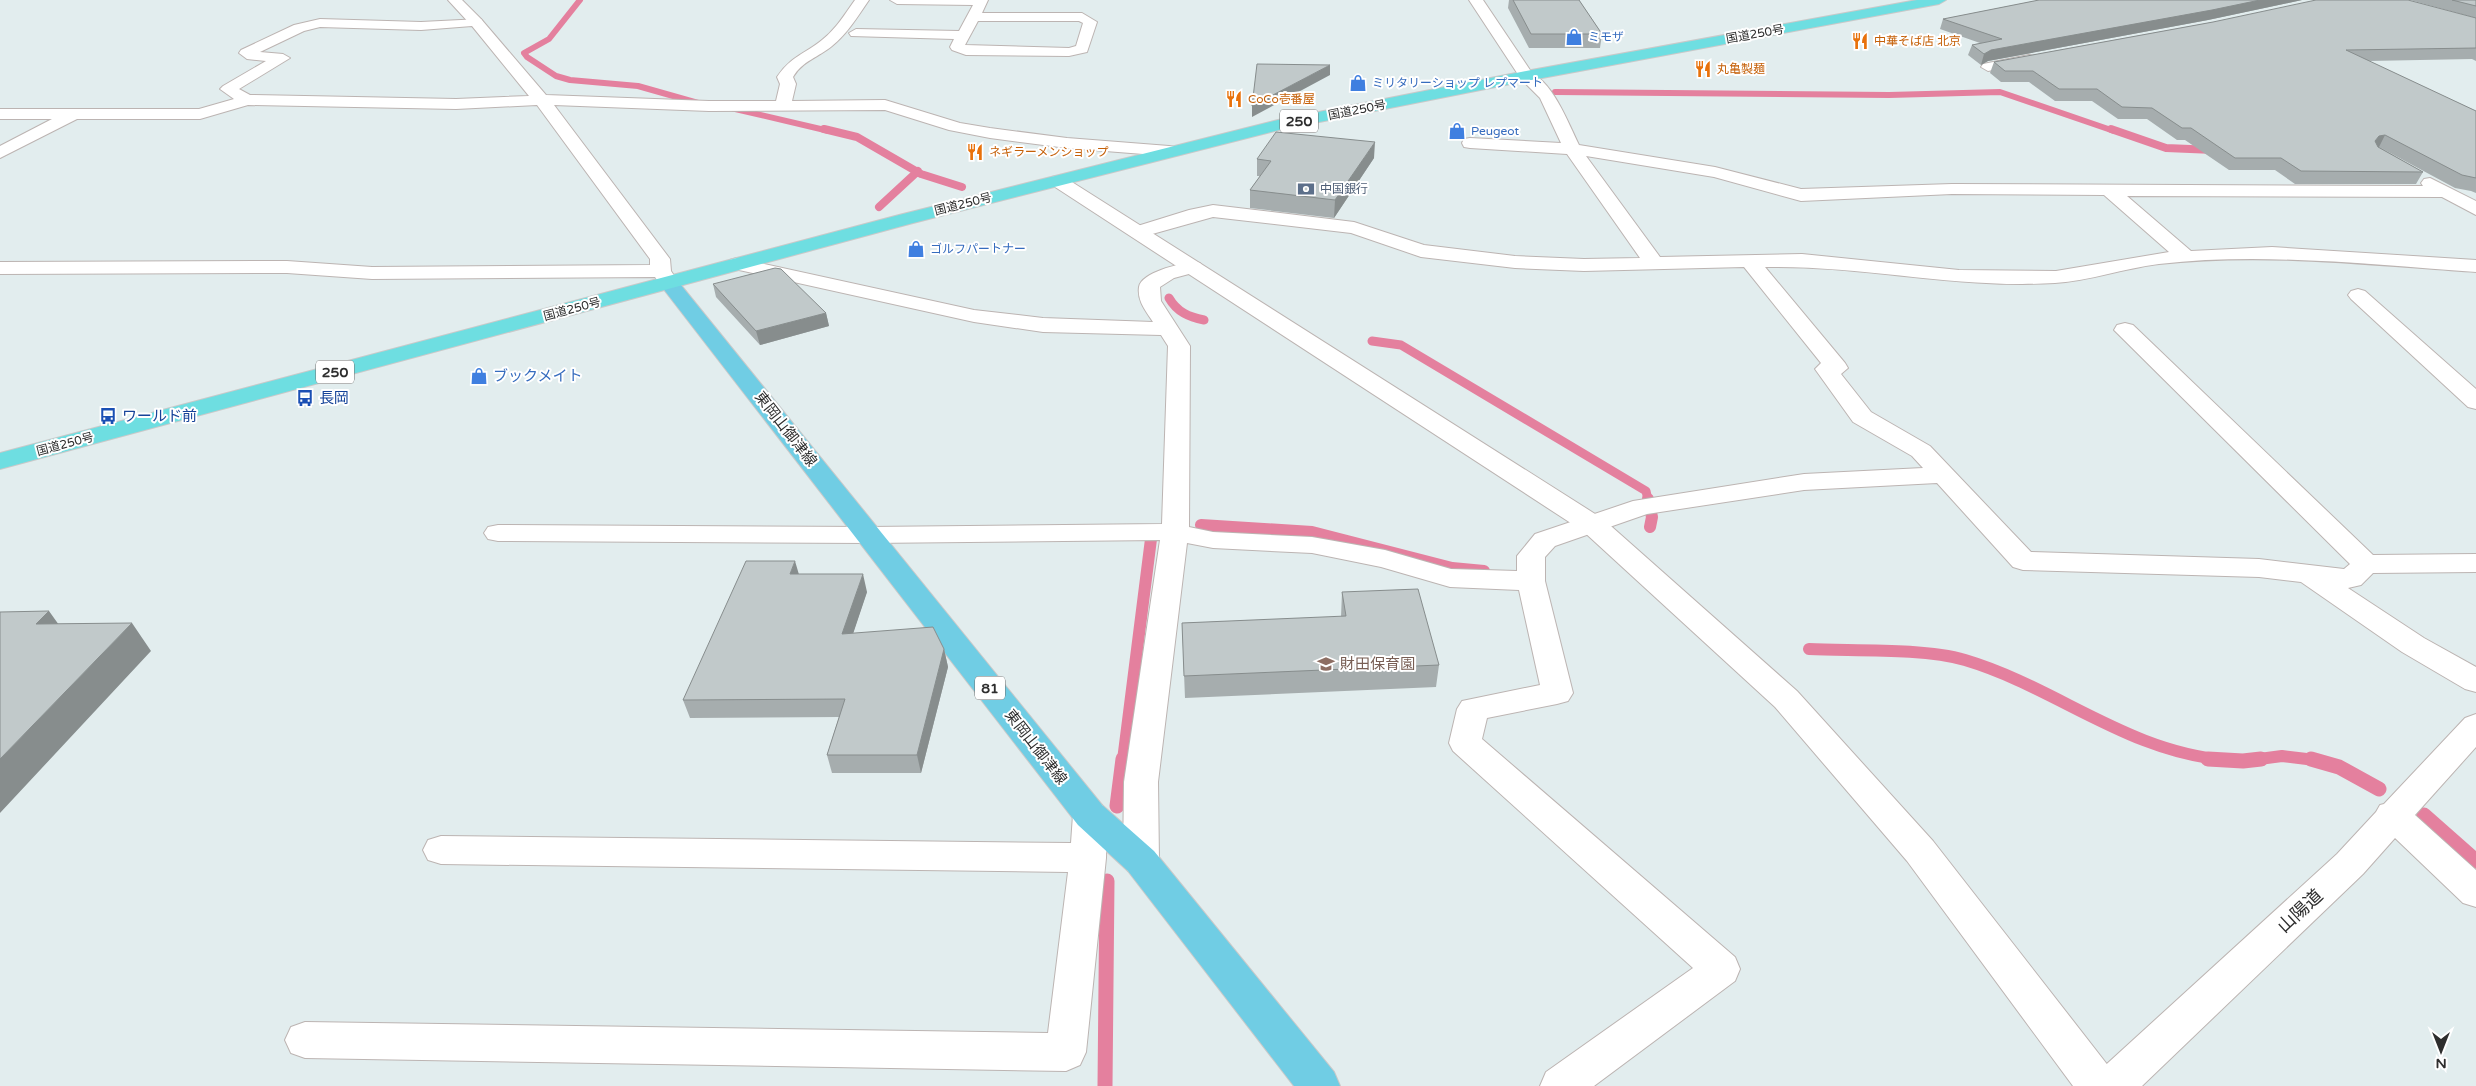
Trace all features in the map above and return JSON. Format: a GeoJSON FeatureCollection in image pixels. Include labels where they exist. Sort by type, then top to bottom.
{"type":"FeatureCollection","features":[{"type":"Feature","properties":{"kind":"highway","name":"国道250号"},"geometry":{"type":"LineString","coordinates":[[0,461],[665,277],[737,264],[1169,151],[1278,125],[1526,76],[1933,0]]}},
{"type":"Feature","properties":{"kind":"main road","name":"東岡山御津線"},"geometry":{"type":"LineString","coordinates":[[665,277],[1090,815],[1141,861],[1319,1086]]}},
{"type":"Feature","properties":{"kind":"street"},"geometry":{"type":"LineString","coordinates":[[0,268],[278,267],[372,273],[665,277],[660,259],[542,100],[456,0]]}},
{"type":"Feature","properties":{"kind":"street"},"geometry":{"type":"LineString","coordinates":[[783,106],[788,84],[785,77],[791,67],[797,60],[827,43],[862,0]]}},
{"type":"Feature","properties":{"kind":"street"},"geometry":{"type":"LineString","coordinates":[[897,0],[982,1],[973,17],[958,47],[966,51],[1069,52],[1082,49],[1090,22],[1082,17],[973,17]]}},
{"type":"Feature","properties":{"kind":"street"},"geometry":{"type":"LineString","coordinates":[[1476,0],[1526,76],[1547,96],[1572,149],[1652,262]]}},
{"type":"Feature","properties":{"kind":"street"},"geometry":{"type":"LineString","coordinates":[[247,100],[228,89],[283,58],[252,56],[246,53],[299,28],[320,23],[421,26],[476,22]]}},
{"type":"Feature","properties":{"kind":"street"},"geometry":{"type":"LineString","coordinates":[[856,33],[964,35]]}},
{"type":"Feature","properties":{"kind":"street"},"geometry":{"type":"LineString","coordinates":[[1988,67],[2046,56]]}},
{"type":"Feature","properties":{"kind":"street"},"geometry":{"type":"LineString","coordinates":[[0,114],[200,114],[247,100],[456,104],[542,100],[709,106],[885,105],[908,109],[940,124],[998,135],[1169,151]]}},
{"type":"Feature","properties":{"kind":"street"},"geometry":{"type":"LineString","coordinates":[[0,152],[75,114]]}},
{"type":"Feature","properties":{"kind":"street"},"geometry":{"type":"LineString","coordinates":[[1470,143],[1572,149],[1715,172],[1802,195],[1952,189],[2446,192]]}},
{"type":"Feature","properties":{"kind":"street"},"geometry":{"type":"LineString","coordinates":[[2413,173],[2476,209]]}},
{"type":"Feature","properties":{"kind":"street"},"geometry":{"type":"LineString","coordinates":[[1058,181],[1593,525],[1786,699],[1920,851],[2098,1086]]}},
{"type":"Feature","properties":{"kind":"street"},"geometry":{"type":"LineString","coordinates":[[2109,190],[2187,257]]}},
{"type":"Feature","properties":{"kind":"street"},"geometry":{"type":"LineString","coordinates":[[1138,232],[1196,214],[1213,211],[1354,228],[1421,252],[1515,262],[1584,265],[1802,260],[1959,276],[2056,277],[2158,258],[2272,253],[2476,266]]}},
{"type":"Feature","properties":{"kind":"street"},"geometry":{"type":"LineString","coordinates":[[1749,261],[1837,368],[1826,369],[1862,417],[1921,451],[2023,561],[2259,568],[2351,579],[2366,564],[2476,563]]}},
{"type":"Feature","properties":{"kind":"street"},"geometry":{"type":"LineString","coordinates":[[737,264],[974,316],[1043,325],[1169,330]]}},
{"type":"Feature","properties":{"kind":"street"},"geometry":{"type":"LineString","coordinates":[[1141,861],[1141,782],[1175,532],[1179,346],[1150,301],[1149,285],[1166,274],[1193,267]]}},
{"type":"Feature","properties":{"kind":"street"},"geometry":{"type":"LineString","coordinates":[[2358,295],[2476,402]]}},
{"type":"Feature","properties":{"kind":"street"},"geometry":{"type":"LineString","coordinates":[[2125,330],[2366,564]]}},
{"type":"Feature","properties":{"kind":"street"},"geometry":{"type":"LineString","coordinates":[[1561,1086],[1721,969],[1465,743],[1473,710],[1558,693],[1531,582],[1531,556],[1545,540],[1642,507],[1804,482],[1944,476]]}},
{"type":"Feature","properties":{"kind":"street"},"geometry":{"type":"LineString","coordinates":[[498,533],[869,535],[1175,532],[1213,540],[1312,545],[1385,559],[1450,578],[1531,582]]}},
{"type":"Feature","properties":{"kind":"street"},"geometry":{"type":"LineString","coordinates":[[2309,575],[2413,645],[2476,681]]}},
{"type":"Feature","properties":{"kind":"street","name":"山陽道"},"geometry":{"type":"LineString","coordinates":[[2113,1086],[2350,864],[2392,815],[2475,728]]}},
{"type":"Feature","properties":{"kind":"street"},"geometry":{"type":"LineString","coordinates":[[305,1040],[1066,1052],[1088,858],[1090,815]]}},
{"type":"Feature","properties":{"kind":"street"},"geometry":{"type":"LineString","coordinates":[[2392,815],[2476,892]]}},
{"type":"Feature","properties":{"kind":"street"},"geometry":{"type":"LineString","coordinates":[[441,850],[1088,858]]}},
{"type":"Feature","properties":{"kind":"building"},"geometry":{"type":"Polygon","coordinates":[[[1513,0],[1579,0],[1602,34],[1531,34],[1513,0]]]}},
{"type":"Feature","properties":{"kind":"building"},"geometry":{"type":"Polygon","coordinates":[[[2039,0],[2260,0],[1991,50],[1984,54],[1972,45],[2002,39],[1943,19],[2039,0]]]}},
{"type":"Feature","properties":{"kind":"building"},"geometry":{"type":"Polygon","coordinates":[[[2316,0],[2408,0],[2476,18],[2476,48],[2346,50],[2476,111],[2476,178],[2462,175],[2385,135],[2379,136],[2375,141],[2378,147],[2423,172],[2301,171],[2281,158],[2235,158],[2191,128],[2182,128],[2152,108],[2122,107],[2097,89],[2059,89],[2033,71],[2005,71],[1994,62],[2213,22],[2316,0]]]}},
{"type":"Feature","properties":{"kind":"building"},"geometry":{"type":"Polygon","coordinates":[[[2452,0],[2476,0],[2476,6],[2452,0]]]}},
{"type":"Feature","properties":{"kind":"building"},"geometry":{"type":"Polygon","coordinates":[[[1257,64],[1330,65],[1252,106],[1257,64]]]}},
{"type":"Feature","properties":{"kind":"building"},"geometry":{"type":"Polygon","coordinates":[[[1276,132],[1375,142],[1335,200],[1250,190],[1271,161],[1257,159],[1276,132]]]}},
{"type":"Feature","properties":{"kind":"building"},"geometry":{"type":"Polygon","coordinates":[[[775,268],[781,269],[826,313],[756,331],[713,284],[775,268]]]}},
{"type":"Feature","properties":{"kind":"building"},"geometry":{"type":"Polygon","coordinates":[[[746,561],[795,561],[790,574],[863,574],[842,634],[933,627],[944,649],[917,755],[827,755],[845,699],[683,700],[746,561]]]}},
{"type":"Feature","properties":{"kind":"building"},"geometry":{"type":"Polygon","coordinates":[[[1418,589],[1439,665],[1184,676],[1182,623],[1346,616],[1342,592],[1418,589]]]}},
{"type":"Feature","properties":{"kind":"building"},"geometry":{"type":"Polygon","coordinates":[[[49,611],[36,624],[132,623],[0,759],[0,612],[49,611]]]}},
{"type":"Feature","properties":{"kind":"waterway"},"geometry":{"type":"LineString","coordinates":[[580,0],[549,39],[524,53],[527,57],[556,76],[570,80],[638,86],[698,103]]}},
{"type":"Feature","properties":{"kind":"waterway"},"geometry":{"type":"LineString","coordinates":[[1555,92],[1889,95],[2000,92],[2114,131]]}},
{"type":"Feature","properties":{"kind":"waterway"},"geometry":{"type":"LineString","coordinates":[[731,108],[829,131]]}},
{"type":"Feature","properties":{"kind":"waterway"},"geometry":{"type":"LineString","coordinates":[[824,129],[857,137],[917,172]]}},
{"type":"Feature","properties":{"kind":"waterway"},"geometry":{"type":"LineString","coordinates":[[2111,129],[2166,148],[2214,150]]}},
{"type":"Feature","properties":{"kind":"waterway"},"geometry":{"type":"LineString","coordinates":[[879,207],[917,172]]}},
{"type":"Feature","properties":{"kind":"waterway"},"geometry":{"type":"LineString","coordinates":[[917,172],[962,187]]}},
{"type":"Feature","properties":{"kind":"waterway"},"geometry":{"type":"LineString","coordinates":[[1169,298],[1184,313],[1204,320]]}},
{"type":"Feature","properties":{"kind":"waterway"},"geometry":{"type":"LineString","coordinates":[[1372,341],[1401,345],[1646,491],[1648,500]]}},
{"type":"Feature","properties":{"kind":"waterway"},"geometry":{"type":"LineString","coordinates":[[1648,499],[1652,517],[1650,527]]}},
{"type":"Feature","properties":{"kind":"waterway"},"geometry":{"type":"LineString","coordinates":[[1201,525],[1312,532],[1452,568],[1484,571]]}},
{"type":"Feature","properties":{"kind":"waterway"},"geometry":{"type":"LineString","coordinates":[[1123,760],[1151,539]]}},
{"type":"Feature","properties":{"kind":"waterway"},"geometry":{"type":"LineString","coordinates":[[1809,649],[1909,652],[1948,656],[1965,660],[2031,686],[2093,718],[2158,745],[2191,755],[2227,760]]}},
{"type":"Feature","properties":{"kind":"waterway"},"geometry":{"type":"LineString","coordinates":[[2252,760],[2282,756],[2314,760]]}},
{"type":"Feature","properties":{"kind":"waterway"},"geometry":{"type":"LineString","coordinates":[[1117,806],[1123,759]]}},
{"type":"Feature","properties":{"kind":"waterway"},"geometry":{"type":"LineString","coordinates":[[2208,759],[2252,760]]}},
{"type":"Feature","properties":{"kind":"waterway"},"geometry":{"type":"LineString","coordinates":[[2252,760],[2261,759]]}},
{"type":"Feature","properties":{"kind":"waterway"},"geometry":{"type":"LineString","coordinates":[[2314,760],[2339,767],[2379,789]]}},
{"type":"Feature","properties":{"kind":"waterway"},"geometry":{"type":"LineString","coordinates":[[2424,815],[2476,861]]}},
{"type":"Feature","properties":{"kind":"waterway"},"geometry":{"type":"LineString","coordinates":[[1105,1086],[1107,881]]}},
{"type":"Feature","properties":{"kind":"place","name":"ミモザ"},"geometry":{"type":"Point","coordinates":[1574,37]}},
{"type":"Feature","properties":{"kind":"place","name":"中華そば店 北京"},"geometry":{"type":"Point","coordinates":[1860,41]}},
{"type":"Feature","properties":{"kind":"place","name":"丸亀製麺"},"geometry":{"type":"Point","coordinates":[1703,69]}},
{"type":"Feature","properties":{"kind":"place","name":"ミリタリーショップ レプマート"},"geometry":{"type":"Point","coordinates":[1358,83]}},
{"type":"Feature","properties":{"kind":"place","name":"CoCo壱番屋"},"geometry":{"type":"Point","coordinates":[1234,99]}},
{"type":"Feature","properties":{"kind":"place","name":"Peugeot"},"geometry":{"type":"Point","coordinates":[1457,131]}},
{"type":"Feature","properties":{"kind":"place","name":"ネギラーメンショップ"},"geometry":{"type":"Point","coordinates":[975,152]}},
{"type":"Feature","properties":{"kind":"place","name":"中国銀行"},"geometry":{"type":"Point","coordinates":[1306,189]}},
{"type":"Feature","properties":{"kind":"place","name":"ゴルフパートナー"},"geometry":{"type":"Point","coordinates":[916,249]}},
{"type":"Feature","properties":{"kind":"place","name":"ブックメイト"},"geometry":{"type":"Point","coordinates":[479,376]}},
{"type":"Feature","properties":{"kind":"place","name":"長岡"},"geometry":{"type":"Point","coordinates":[305,398]}},
{"type":"Feature","properties":{"kind":"place","name":"ワールド前"},"geometry":{"type":"Point","coordinates":[108,416]}},
{"type":"Feature","properties":{"kind":"place","name":"財田保育園"},"geometry":{"type":"Point","coordinates":[1326,664]}}]}
